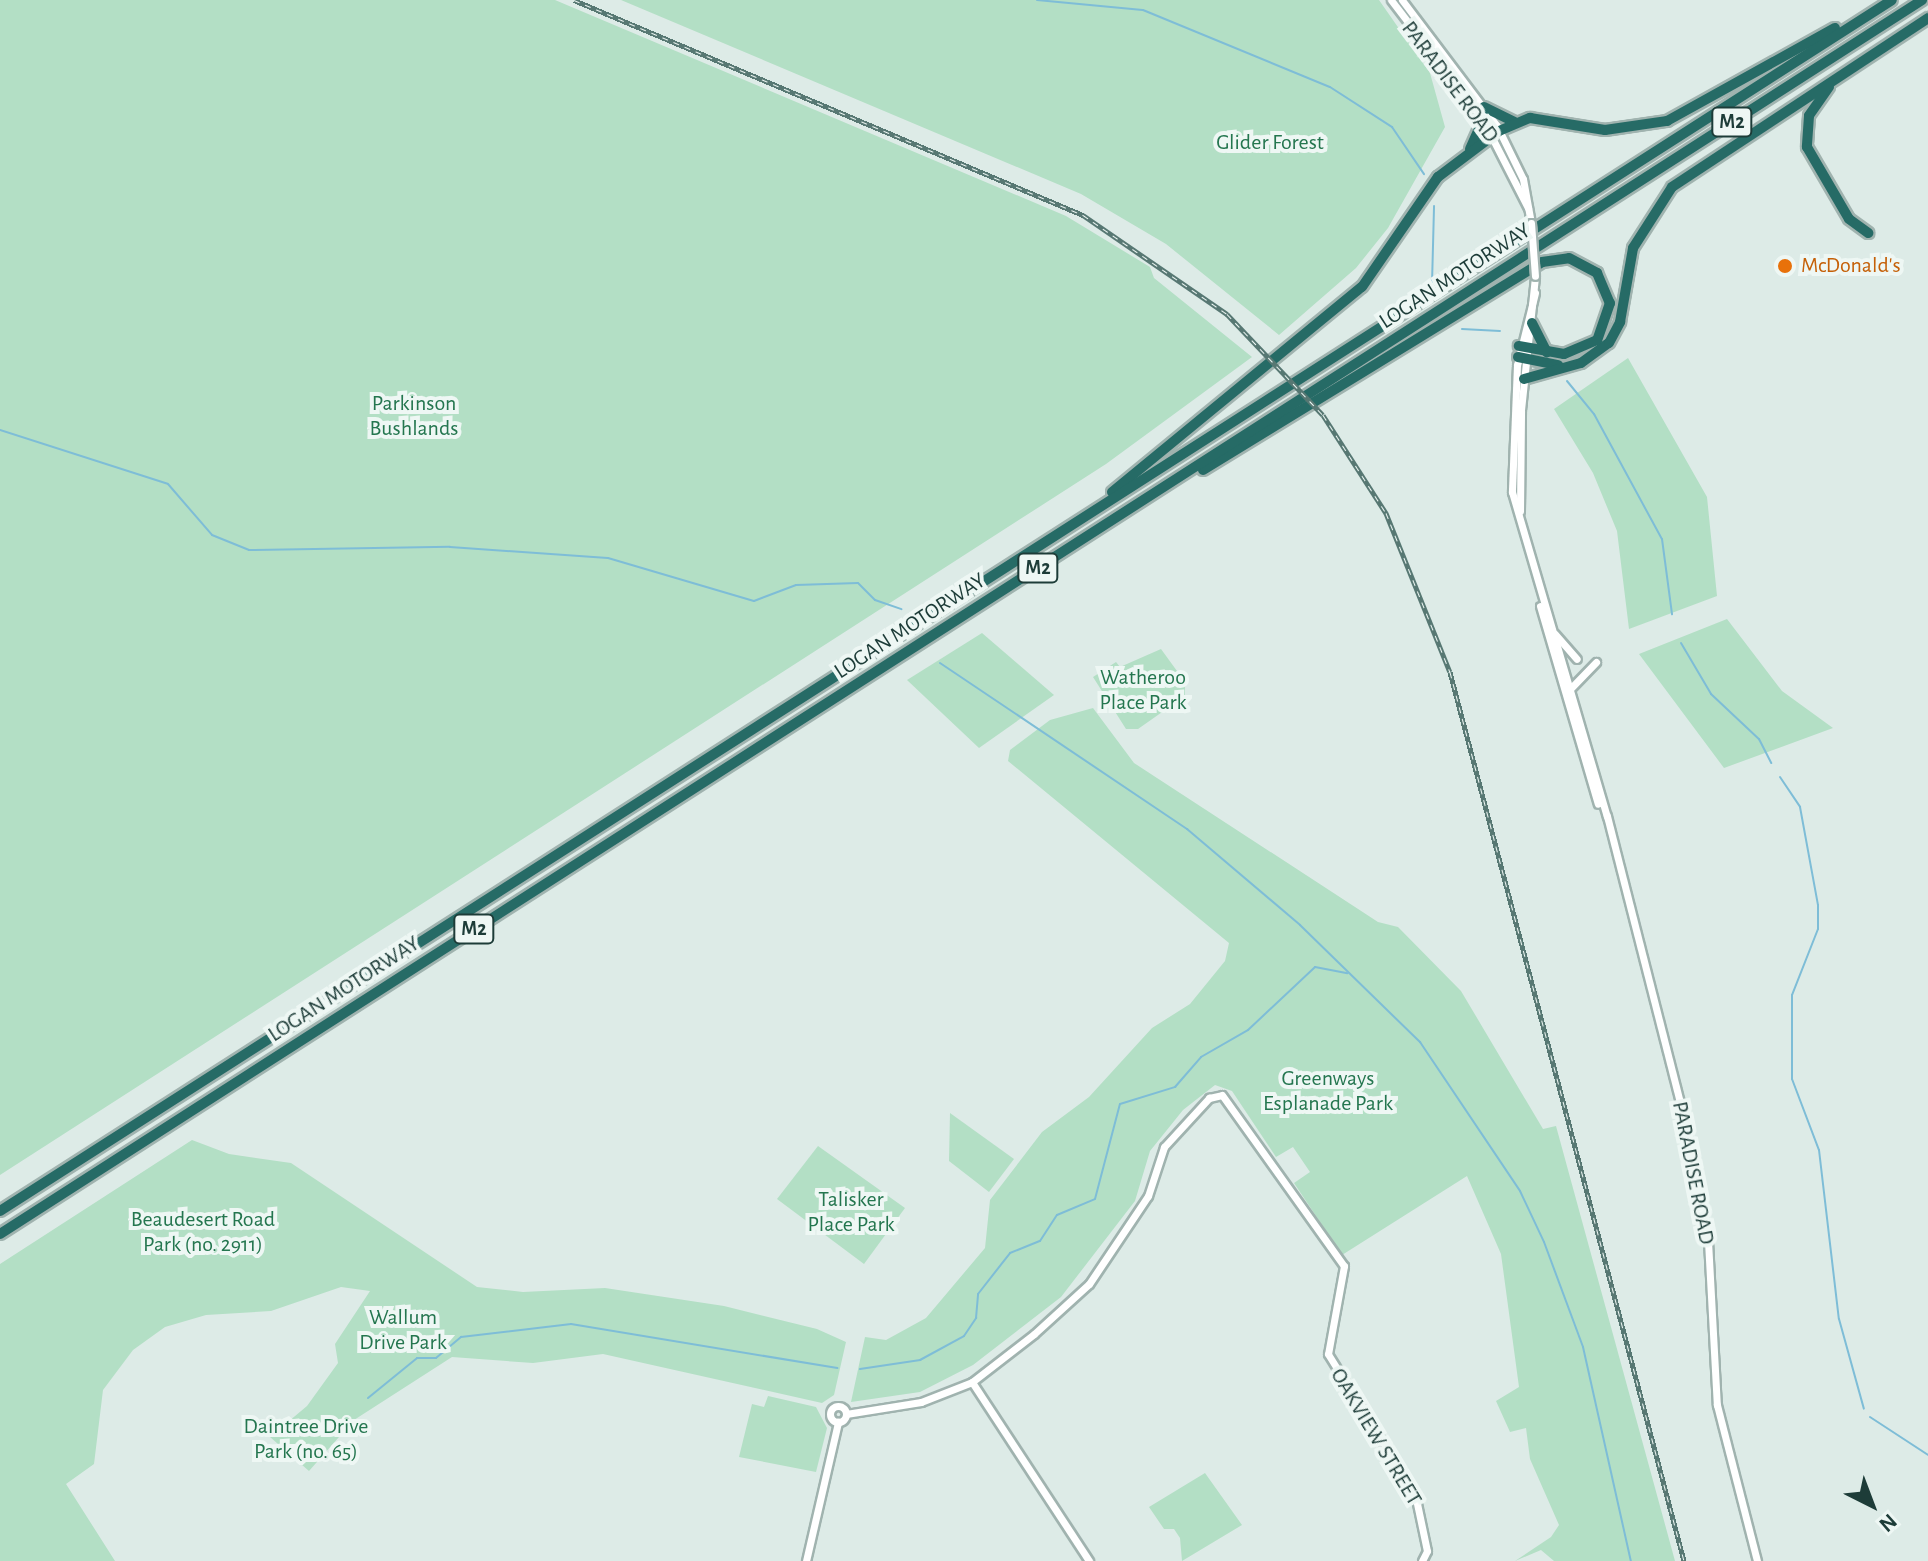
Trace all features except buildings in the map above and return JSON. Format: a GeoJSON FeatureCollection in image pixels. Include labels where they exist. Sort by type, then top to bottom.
{"type":"FeatureCollection","features":[{"type":"Feature","properties":{"kind":"highway"},"geometry":{"type":"LineString","coordinates":[[1100,507],[1362,287],[1431,185],[1469,151],[1496,133],[1515,122],[1537,118],[1605,130],[1667,121],[1881,0]]}},
{"type":"Feature","properties":{"kind":"highway","name":"LOGAN MOTORWAY"},"geometry":{"type":"LineString","coordinates":[[0,1211],[1892,0]]}},
{"type":"Feature","properties":{"kind":"highway","name":"LOGAN MOTORWAY"},"geometry":{"type":"LineString","coordinates":[[0,1234],[1922,0]]}},
{"type":"Feature","properties":{"kind":"highway"},"geometry":{"type":"LineString","coordinates":[[1524,379],[1595,356],[1614,336],[1633,248],[1663,196],[1928,18]]}},
{"type":"Feature","properties":{"kind":"highway"},"geometry":{"type":"LineString","coordinates":[[1835,80],[1809,116],[1807,147],[1849,219],[1868,233]]}},
{"type":"Feature","properties":{"kind":"highway"},"geometry":{"type":"LineString","coordinates":[[1484,107],[1515,122]]}},
{"type":"Feature","properties":{"kind":"highway"},"geometry":{"type":"LineString","coordinates":[[1469,151],[1483,120]]}},
{"type":"Feature","properties":{"kind":"highway"},"geometry":{"type":"LineString","coordinates":[[1127,510],[1525,270],[1569,258],[1604,282],[1609,318],[1589,346],[1523,353]]}},
{"type":"Feature","properties":{"kind":"highway"},"geometry":{"type":"LineString","coordinates":[[1532,323],[1547,352]]}},
{"type":"Feature","properties":{"kind":"highway"},"geometry":{"type":"LineString","coordinates":[[1523,353],[1559,367]]}},
{"type":"Feature","properties":{"kind":"street","name":"PARADISE ROAD"},"geometry":{"type":"LineString","coordinates":[[1391,0],[1496,133]]}},
{"type":"Feature","properties":{"kind":"street","name":"PARADISE ROAD"},"geometry":{"type":"LineString","coordinates":[[1402,0],[1484,107],[1528,208],[1535,293],[1532,323],[1523,353],[1523,537]]}},
{"type":"Feature","properties":{"kind":"street","name":"PARADISE ROAD"},"geometry":{"type":"LineString","coordinates":[[1535,293],[1523,353],[1511,480],[1552,658],[1611,836]]}},
{"type":"Feature","properties":{"kind":"street","name":"PARADISE ROAD"},"geometry":{"type":"LineString","coordinates":[[1536,584],[1611,836],[1700,1194],[1717,1405],[1757,1561]]}},
{"type":"Feature","properties":{"kind":"street"},"geometry":{"type":"LineString","coordinates":[[1550,625],[1577,659]]}},
{"type":"Feature","properties":{"kind":"street"},"geometry":{"type":"LineString","coordinates":[[1569,690],[1596,662]]}},
{"type":"Feature","properties":{"kind":"street","name":"OAKVIEW STREET"},"geometry":{"type":"LineString","coordinates":[[972,1382],[1089,1284],[1148,1196],[1164,1147],[1215,1095],[1233,1105],[1344,1266],[1328,1354],[1415,1494],[1427,1551],[1422,1561]]}},
{"type":"Feature","properties":{"kind":"street"},"geometry":{"type":"LineString","coordinates":[[806,1561],[838,1422],[846,1414],[921,1402],[972,1382],[1089,1561]]}},
{"type":"Feature","properties":{"kind":"street"},"geometry":{"type":"LineString","coordinates":[[838,1422],[832,1409],[840,1406],[846,1414]]}},
{"type":"Feature","properties":{"kind":"green space","name":"Parkinson Bushlands"},"geometry":{"type":"Polygon","coordinates":[[[0,0],[555,0],[1066,216],[1150,267],[1154,278],[1252,357],[1106,464],[0,1175],[0,0]]]}},
{"type":"Feature","properties":{"kind":"green space","name":"Glider Forest"},"geometry":{"type":"Polygon","coordinates":[[[621,0],[1379,0],[1430,73],[1445,127],[1388,228],[1356,268],[1279,335],[1166,244],[1081,194],[621,0]]]}},
{"type":"Feature","properties":{"kind":"green space"},"geometry":{"type":"Polygon","coordinates":[[[1628,358],[1707,497],[1717,596],[1629,629],[1617,531],[1593,473],[1554,409],[1628,358]]]}},
{"type":"Feature","properties":{"kind":"green space"},"geometry":{"type":"Polygon","coordinates":[[[1727,619],[1782,691],[1833,728],[1724,768],[1639,654],[1727,619]]]}},
{"type":"Feature","properties":{"kind":"green space"},"geometry":{"type":"Polygon","coordinates":[[[982,633],[1054,695],[979,748],[907,680],[982,633]]]}},
{"type":"Feature","properties":{"kind":"green space","name":"Watheroo Place Park"},"geometry":{"type":"Polygon","coordinates":[[[1161,649],[1185,682],[1185,696],[1138,729],[1126,729],[1093,677],[1116,662],[1120,667],[1161,649]]]}},
{"type":"Feature","properties":{"kind":"green space","name":"Greenways Esplanade Park"},"geometry":{"type":"Polygon","coordinates":[[[1093,708],[1134,763],[1378,922],[1398,927],[1461,991],[1543,1129],[1556,1126],[1675,1561],[1554,1561],[1541,1550],[1515,1561],[1551,1537],[1559,1525],[1530,1459],[1526,1428],[1510,1432],[1496,1401],[1519,1387],[1501,1254],[1467,1176],[1342,1255],[1294,1183],[1310,1172],[1293,1147],[1276,1157],[1232,1091],[1215,1085],[1183,1110],[1150,1151],[1135,1201],[1061,1297],[973,1365],[920,1392],[851,1402],[865,1337],[886,1340],[926,1318],[985,1248],[990,1200],[1042,1132],[1089,1097],[1152,1028],[1190,1004],[1225,961],[1229,943],[1008,761],[1010,750],[1050,720],[1093,708]]]}},
{"type":"Feature","properties":{"kind":"green space"},"geometry":{"type":"Polygon","coordinates":[[[950,1113],[1014,1159],[989,1192],[949,1161],[950,1113]]]}},
{"type":"Feature","properties":{"kind":"green space","name":"Beaudesert Road Park (no. 2911)"},"geometry":{"type":"Polygon","coordinates":[[[192,1140],[229,1154],[291,1163],[477,1287],[523,1292],[605,1288],[724,1306],[817,1329],[846,1342],[834,1395],[822,1403],[603,1354],[533,1363],[452,1357],[354,1420],[309,1471],[270,1437],[307,1406],[338,1363],[335,1344],[370,1291],[341,1287],[271,1311],[206,1315],[165,1327],[133,1350],[103,1390],[94,1464],[66,1484],[115,1561],[0,1561],[0,1264],[192,1140]]]}},
{"type":"Feature","properties":{"kind":"green space","name":"Talisker Place Park"},"geometry":{"type":"Polygon","coordinates":[[[818,1146],[905,1208],[864,1264],[777,1199],[818,1146]]]}},
{"type":"Feature","properties":{"kind":"green space"},"geometry":{"type":"Polygon","coordinates":[[[768,1396],[816,1407],[827,1428],[816,1472],[739,1457],[752,1404],[764,1407],[768,1396]]]}},
{"type":"Feature","properties":{"kind":"green space"},"geometry":{"type":"Polygon","coordinates":[[[1205,1473],[1242,1525],[1182,1561],[1180,1538],[1174,1529],[1164,1529],[1149,1507],[1205,1473]]]}},
{"type":"Feature","properties":{"kind":"waterway"},"geometry":{"type":"LineString","coordinates":[[1037,0],[1143,10],[1330,87],[1392,127],[1424,174]]}},
{"type":"Feature","properties":{"kind":"waterway"},"geometry":{"type":"LineString","coordinates":[[1432,284],[1434,206]]}},
{"type":"Feature","properties":{"kind":"waterway"},"geometry":{"type":"LineString","coordinates":[[1462,329],[1500,331]]}},
{"type":"Feature","properties":{"kind":"waterway"},"geometry":{"type":"LineString","coordinates":[[1567,381],[1594,414],[1662,539],[1672,614]]}},
{"type":"Feature","properties":{"kind":"waterway"},"geometry":{"type":"LineString","coordinates":[[0,430],[168,484],[212,535],[249,550],[450,547],[608,558],[754,601],[796,585],[858,583],[875,600],[901,609]]}},
{"type":"Feature","properties":{"kind":"waterway"},"geometry":{"type":"LineString","coordinates":[[1681,643],[1711,694],[1759,739],[1771,763]]}},
{"type":"Feature","properties":{"kind":"waterway"},"geometry":{"type":"LineString","coordinates":[[940,663],[1187,829],[1300,925],[1420,1042],[1520,1191],[1544,1242],[1583,1347],[1631,1561]]}},
{"type":"Feature","properties":{"kind":"waterway"},"geometry":{"type":"LineString","coordinates":[[1780,777],[1800,807],[1818,905],[1818,929],[1792,995],[1792,1079],[1819,1150],[1839,1319],[1864,1409]]}},
{"type":"Feature","properties":{"kind":"waterway"},"geometry":{"type":"LineString","coordinates":[[860,1369],[920,1360],[964,1336],[976,1318],[978,1294],[1010,1253],[1040,1241],[1057,1215],[1095,1199],[1120,1104],[1175,1087],[1201,1057],[1248,1030],[1315,967],[1347,973]]}},
{"type":"Feature","properties":{"kind":"waterway"},"geometry":{"type":"LineString","coordinates":[[368,1398],[417,1358],[436,1358],[461,1337],[571,1324],[837,1368]]}},
{"type":"Feature","properties":{"kind":"waterway"},"geometry":{"type":"LineString","coordinates":[[1870,1417],[1928,1455]]}},
{"type":"Feature","properties":{"kind":"railway"},"geometry":{"type":"LineString","coordinates":[[574,0],[1083,215],[1227,314],[1323,415],[1386,513],[1450,672],[1684,1561]]}},
{"type":"Feature","properties":{"kind":"place","name":"McDonald's"},"geometry":{"type":"Point","coordinates":[1785,266]}},
{"type":"Feature","properties":{"kind":"park label","name":"Wallum Drive Park"},"geometry":{"type":"Point","coordinates":[403,1330]}},
{"type":"Feature","properties":{"kind":"park label","name":"Daintree Drive Park (no. 65)"},"geometry":{"type":"Point","coordinates":[306,1438]}}]}
